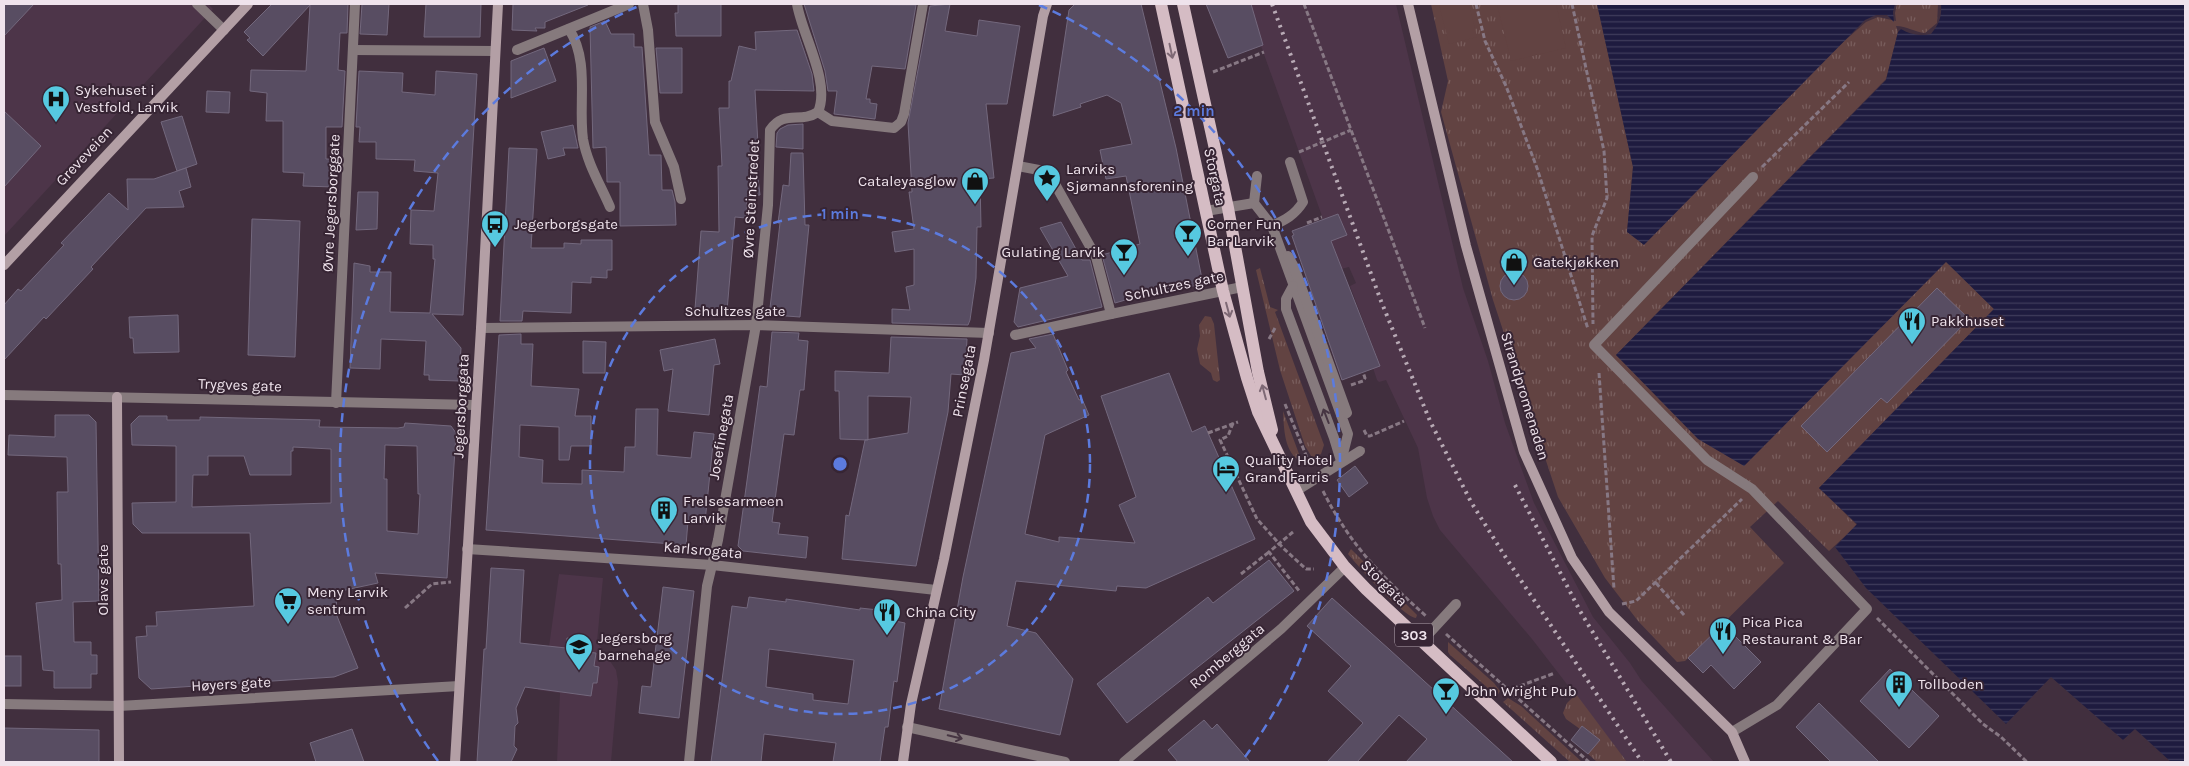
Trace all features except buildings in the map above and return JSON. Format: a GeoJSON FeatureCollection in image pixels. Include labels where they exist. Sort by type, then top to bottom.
{"type":"FeatureCollection","features":[{"type":"Feature","properties":{"kind":"main road","name":"Greveveien"},"geometry":{"type":"LineString","coordinates":[[4,265],[248,4]]}},
{"type":"Feature","properties":{"kind":"main road","name":"Jegersborggata"},"geometry":{"type":"LineString","coordinates":[[455,762],[498,4]]}},
{"type":"Feature","properties":{"kind":"main road","name":"Prinsegata"},"geometry":{"type":"LineString","coordinates":[[903,762],[907,727],[989,333],[1043,16],[1047,4]]}},
{"type":"Feature","properties":{"kind":"main road","name":"Storgata"},"geometry":{"type":"LineString","coordinates":[[1161,4],[1223,291],[1247,378],[1258,412],[1311,522],[1345,567],[1421,642],[1552,762]]}},
{"type":"Feature","properties":{"kind":"main road","name":"Storgata"},"geometry":{"type":"LineString","coordinates":[[1183,4],[1228,208],[1273,440]]}},
{"type":"Feature","properties":{"kind":"main road","name":"Strandpromenaden"},"geometry":{"type":"LineString","coordinates":[[1408,4],[1466,246],[1524,452],[1572,558],[1609,612],[1732,732],[1745,762]]}},
{"type":"Feature","properties":{"kind":"main road","name":"Olavs gate"},"geometry":{"type":"LineString","coordinates":[[117,397],[119,762]]}},
{"type":"Feature","properties":{"kind":"street"},"geometry":{"type":"LineString","coordinates":[[197,4],[224,30]]}},
{"type":"Feature","properties":{"kind":"street","name":"Øvre Jegersborggate"},"geometry":{"type":"LineString","coordinates":[[336,403],[355,4]]}},
{"type":"Feature","properties":{"kind":"street"},"geometry":{"type":"LineString","coordinates":[[517,50],[629,4]]}},
{"type":"Feature","properties":{"kind":"street"},"geometry":{"type":"LineString","coordinates":[[643,4],[648,30],[655,122],[674,167],[681,199]]}},
{"type":"Feature","properties":{"kind":"street"},"geometry":{"type":"LineString","coordinates":[[797,4],[818,74],[822,97],[818,112],[832,121],[894,128],[898,127],[904,114],[924,4]]}},
{"type":"Feature","properties":{"kind":"street"},"geometry":{"type":"LineString","coordinates":[[569,29],[578,49],[582,74],[583,137],[586,154],[610,208]]}},
{"type":"Feature","properties":{"kind":"street"},"geometry":{"type":"LineString","coordinates":[[353,50],[495,51]]}},
{"type":"Feature","properties":{"kind":"street","name":"Øvre Steinstredet"},"geometry":{"type":"LineString","coordinates":[[756,325],[768,205],[770,130],[780,119],[786,117],[810,118],[818,112]]}},
{"type":"Feature","properties":{"kind":"street"},"geometry":{"type":"LineString","coordinates":[[1272,226],[1287,219],[1297,211],[1303,202],[1290,162]]}},
{"type":"Feature","properties":{"kind":"street","name":"Schultzes gate"},"geometry":{"type":"LineString","coordinates":[[1018,166],[1044,171],[1051,177],[1096,257],[1111,314]]}},
{"type":"Feature","properties":{"kind":"street"},"geometry":{"type":"LineString","coordinates":[[1257,176],[1254,203],[1272,226],[1348,434]]}},
{"type":"Feature","properties":{"kind":"street"},"geometry":{"type":"LineString","coordinates":[[1732,732],[1777,704],[1867,609],[1752,489],[1706,460],[1594,345],[1753,177]]}},
{"type":"Feature","properties":{"kind":"street"},"geometry":{"type":"LineString","coordinates":[[1206,211],[1254,203]]}},
{"type":"Feature","properties":{"kind":"street"},"geometry":{"type":"LineString","coordinates":[[1280,251],[1288,257],[1294,267],[1339,390],[1348,421],[1348,434],[1341,462]]}},
{"type":"Feature","properties":{"kind":"street"},"geometry":{"type":"LineString","coordinates":[[1293,286],[1286,299],[1286,309],[1334,438],[1341,462]]}},
{"type":"Feature","properties":{"kind":"street","name":"Schultzes gate"},"geometry":{"type":"LineString","coordinates":[[1015,335],[1242,287]]}},
{"type":"Feature","properties":{"kind":"street","name":"Schultzes gate"},"geometry":{"type":"LineString","coordinates":[[481,328],[756,325],[989,333]]}},
{"type":"Feature","properties":{"kind":"street","name":"Josefinegata"},"geometry":{"type":"LineString","coordinates":[[690,762],[707,586],[756,325]]}},
{"type":"Feature","properties":{"kind":"street","name":"Trygves gate"},"geometry":{"type":"LineString","coordinates":[[4,395],[475,405]]}},
{"type":"Feature","properties":{"kind":"street"},"geometry":{"type":"LineString","coordinates":[[1296,491],[1360,451]]}},
{"type":"Feature","properties":{"kind":"street","name":"Karlsrogata"},"geometry":{"type":"LineString","coordinates":[[467,549],[712,565],[936,590]]}},
{"type":"Feature","properties":{"kind":"street","name":"Romberggata"},"geometry":{"type":"LineString","coordinates":[[1124,762],[1281,629],[1345,567]]}},
{"type":"Feature","properties":{"kind":"street"},"geometry":{"type":"LineString","coordinates":[[1421,642],[1456,604]]}},
{"type":"Feature","properties":{"kind":"street","name":"Høyers gate"},"geometry":{"type":"LineString","coordinates":[[4,704],[119,706],[459,686]]}},
{"type":"Feature","properties":{"kind":"street"},"geometry":{"type":"LineString","coordinates":[[907,727],[1066,762]]}},
{"type":"Feature","properties":{"kind":"path"},"geometry":{"type":"LineString","coordinates":[[1304,4],[1425,328]]}},
{"type":"Feature","properties":{"kind":"path"},"geometry":{"type":"LineString","coordinates":[[1476,4],[1485,41],[1506,86],[1537,168],[1594,345],[1601,383],[1613,586],[1616,595]]}},
{"type":"Feature","properties":{"kind":"path"},"geometry":{"type":"LineString","coordinates":[[1572,4],[1604,151],[1607,198],[1592,236],[1594,345]]}},
{"type":"Feature","properties":{"kind":"path"},"geometry":{"type":"LineString","coordinates":[[1213,72],[1264,52]]}},
{"type":"Feature","properties":{"kind":"path"},"geometry":{"type":"LineString","coordinates":[[1753,177],[1849,82]]}},
{"type":"Feature","properties":{"kind":"path"},"geometry":{"type":"LineString","coordinates":[[1298,153],[1351,130]]}},
{"type":"Feature","properties":{"kind":"path"},"geometry":{"type":"LineString","coordinates":[[1266,334],[1268,342],[1275,331],[1274,322]]}},
{"type":"Feature","properties":{"kind":"path"},"geometry":{"type":"LineString","coordinates":[[1284,401],[1316,478],[1335,516],[1350,538],[1392,586],[1427,617]]}},
{"type":"Feature","properties":{"kind":"path"},"geometry":{"type":"LineString","coordinates":[[1208,433],[1235,422],[1228,436],[1220,440],[1257,518],[1306,569],[1314,569]]}},
{"type":"Feature","properties":{"kind":"path"},"geometry":{"type":"LineString","coordinates":[[1618,604],[1636,601],[1752,489]]}},
{"type":"Feature","properties":{"kind":"path"},"geometry":{"type":"LineString","coordinates":[[1242,574],[1293,532]]}},
{"type":"Feature","properties":{"kind":"path"},"geometry":{"type":"LineString","coordinates":[[1269,552],[1301,592]]}},
{"type":"Feature","properties":{"kind":"path"},"geometry":{"type":"LineString","coordinates":[[405,608],[432,584],[451,582]]}},
{"type":"Feature","properties":{"kind":"path"},"geometry":{"type":"LineString","coordinates":[[1656,583],[1685,616]]}},
{"type":"Feature","properties":{"kind":"path"},"geometry":{"type":"LineString","coordinates":[[1867,609],[1983,724],[2001,737],[2028,762]]}},
{"type":"Feature","properties":{"kind":"path"},"geometry":{"type":"LineString","coordinates":[[1445,633],[1589,762]]}},
{"type":"Feature","properties":{"kind":"path"},"geometry":{"type":"LineString","coordinates":[[1503,694],[1507,690],[1555,673]]}},
{"type":"Feature","properties":{"kind":"shaded area","name":"Sykehuset i Vestfold, Larvik"},"geometry":{"type":"Polygon","coordinates":[[[4,4],[208,4],[213,9],[4,236],[4,4]]]}},
{"type":"Feature","properties":{"kind":"shaded area"},"geometry":{"type":"Polygon","coordinates":[[[1206,4],[1396,4],[1463,288],[1488,361],[1505,423],[1534,503],[1593,617],[1630,663],[1641,680],[1714,762],[1627,762],[1532,639],[1440,530],[1427,498],[1418,448],[1386,380],[1379,382],[1377,380],[1373,368],[1380,365],[1350,286],[1356,283],[1349,267],[1341,269],[1261,46],[1219,38],[1206,4]]]}},
{"type":"Feature","properties":{"kind":"shaded area"},"geometry":{"type":"Polygon","coordinates":[[[1597,4],[1895,4],[1893,12],[1894,22],[1887,15],[1876,15],[1865,20],[1644,245],[1627,232],[1633,167],[1597,4]]]}},
{"type":"Feature","properties":{"kind":"shaded area"},"geometry":{"type":"Polygon","coordinates":[[[1941,4],[2185,4],[2185,762],[2171,762],[2135,729],[2123,740],[2051,677],[2006,724],[1866,588],[1835,547],[1857,524],[1819,488],[1994,309],[1946,262],[1744,466],[1698,439],[1616,355],[1886,80],[1898,32],[1901,29],[1908,33],[1931,34],[1939,20],[1941,4]]]}},
{"type":"Feature","properties":{"kind":"shaded area"},"geometry":{"type":"Polygon","coordinates":[[[559,574],[603,578],[597,642],[616,670],[618,682],[611,762],[557,762],[560,693],[538,690],[541,653],[549,647],[559,574]]]}},
{"type":"Feature","properties":{"kind":"green space"},"geometry":{"type":"Polygon","coordinates":[[[1431,4],[1597,4],[1633,167],[1627,232],[1866,22],[1878,17],[1896,21],[1897,4],[1938,4],[1937,23],[1925,33],[1896,26],[1898,32],[1886,79],[1616,355],[1744,466],[1946,261],[1994,309],[1819,488],[1857,525],[1829,551],[1778,501],[1750,527],[1784,563],[1685,661],[1677,662],[1638,621],[1605,578],[1558,497],[1493,300],[1441,112],[1448,81],[1431,4]]]}},
{"type":"Feature","properties":{"kind":"green space"},"geometry":{"type":"Polygon","coordinates":[[[1439,4],[1469,4],[1477,37],[1449,44],[1439,4]]]}},
{"type":"Feature","properties":{"kind":"green space"},"geometry":{"type":"Polygon","coordinates":[[[1497,4],[1556,4],[1566,48],[1511,61],[1497,4]]]}},
{"type":"Feature","properties":{"kind":"green space"},"geometry":{"type":"Polygon","coordinates":[[[1260,268],[1270,307],[1278,310],[1275,312],[1324,445],[1321,454],[1313,459],[1305,446],[1280,370],[1256,270],[1260,268]]]}},
{"type":"Feature","properties":{"kind":"green space"},"geometry":{"type":"Polygon","coordinates":[[[1205,316],[1211,317],[1214,324],[1220,380],[1217,382],[1213,380],[1211,373],[1200,364],[1197,349],[1200,336],[1199,325],[1205,316]]]}},
{"type":"Feature","properties":{"kind":"green space"},"geometry":{"type":"Polygon","coordinates":[[[1283,411],[1302,462],[1296,458],[1288,447],[1283,411]]]}},
{"type":"Feature","properties":{"kind":"green space"},"geometry":{"type":"Polygon","coordinates":[[[1351,549],[1417,615],[1416,618],[1401,609],[1370,579],[1348,554],[1351,549]]]}},
{"type":"Feature","properties":{"kind":"green space"},"geometry":{"type":"Polygon","coordinates":[[[1448,642],[1494,683],[1500,691],[1497,696],[1450,655],[1448,652],[1448,642]]]}},
{"type":"Feature","properties":{"kind":"green space"},"geometry":{"type":"Polygon","coordinates":[[[1576,694],[1627,762],[1597,762],[1587,753],[1584,727],[1580,729],[1566,719],[1563,713],[1567,703],[1576,694]]]}},
{"type":"Feature","properties":{"kind":"green space"},"geometry":{"type":"Polygon","coordinates":[[[1508,698],[1521,706],[1582,762],[1570,762],[1503,702],[1508,698]]]}},
{"type":"Feature","properties":{"kind":"railway"},"geometry":{"type":"LineString","coordinates":[[1272,4],[1381,301],[1430,421],[1471,502],[1508,561],[1642,762]]}},
{"type":"Feature","properties":{"kind":"railway"},"geometry":{"type":"LineString","coordinates":[[1515,485],[1580,611],[1671,762]]}},
{"type":"Feature","properties":{"kind":"place","name":"Sykehuset i Vestfold, Larvik"},"geometry":{"type":"Point","coordinates":[56,123]}},
{"type":"Feature","properties":{"kind":"place","name":"Larviks Sjømannsforening"},"geometry":{"type":"Point","coordinates":[1047,202]}},
{"type":"Feature","properties":{"kind":"place","name":"Cataleyasglow"},"geometry":{"type":"Point","coordinates":[975,205]}},
{"type":"Feature","properties":{"kind":"place","name":"Jegerborgsgate"},"geometry":{"type":"Point","coordinates":[495,248]}},
{"type":"Feature","properties":{"kind":"place","name":"Corner Fun Bar Larvik"},"geometry":{"type":"Point","coordinates":[1188,257]}},
{"type":"Feature","properties":{"kind":"place","name":"Gulating Larvik"},"geometry":{"type":"Point","coordinates":[1124,276]}},
{"type":"Feature","properties":{"kind":"place","name":"Gatekjøkken"},"geometry":{"type":"Point","coordinates":[1514,286]}},
{"type":"Feature","properties":{"kind":"place","name":"Pakkhuset"},"geometry":{"type":"Point","coordinates":[1912,345]}},
{"type":"Feature","properties":{"kind":"place","name":"Quality Hotel Grand Farris"},"geometry":{"type":"Point","coordinates":[1226,493]}},
{"type":"Feature","properties":{"kind":"place","name":"Frelsesarmeen Larvik"},"geometry":{"type":"Point","coordinates":[664,534]}},
{"type":"Feature","properties":{"kind":"place","name":"Meny Larvik sentrum"},"geometry":{"type":"Point","coordinates":[288,625]}},
{"type":"Feature","properties":{"kind":"place","name":"China City"},"geometry":{"type":"Point","coordinates":[887,636]}},
{"type":"Feature","properties":{"kind":"place","name":"Pica Pica Restaurant & Bar"},"geometry":{"type":"Point","coordinates":[1723,655]}},
{"type":"Feature","properties":{"kind":"place","name":"Jegersborg barnehage"},"geometry":{"type":"Point","coordinates":[579,671]}},
{"type":"Feature","properties":{"kind":"place","name":"Tollboden"},"geometry":{"type":"Point","coordinates":[1899,708]}},
{"type":"Feature","properties":{"kind":"place","name":"John Wright Pub"},"geometry":{"type":"Point","coordinates":[1446,715]}}]}
